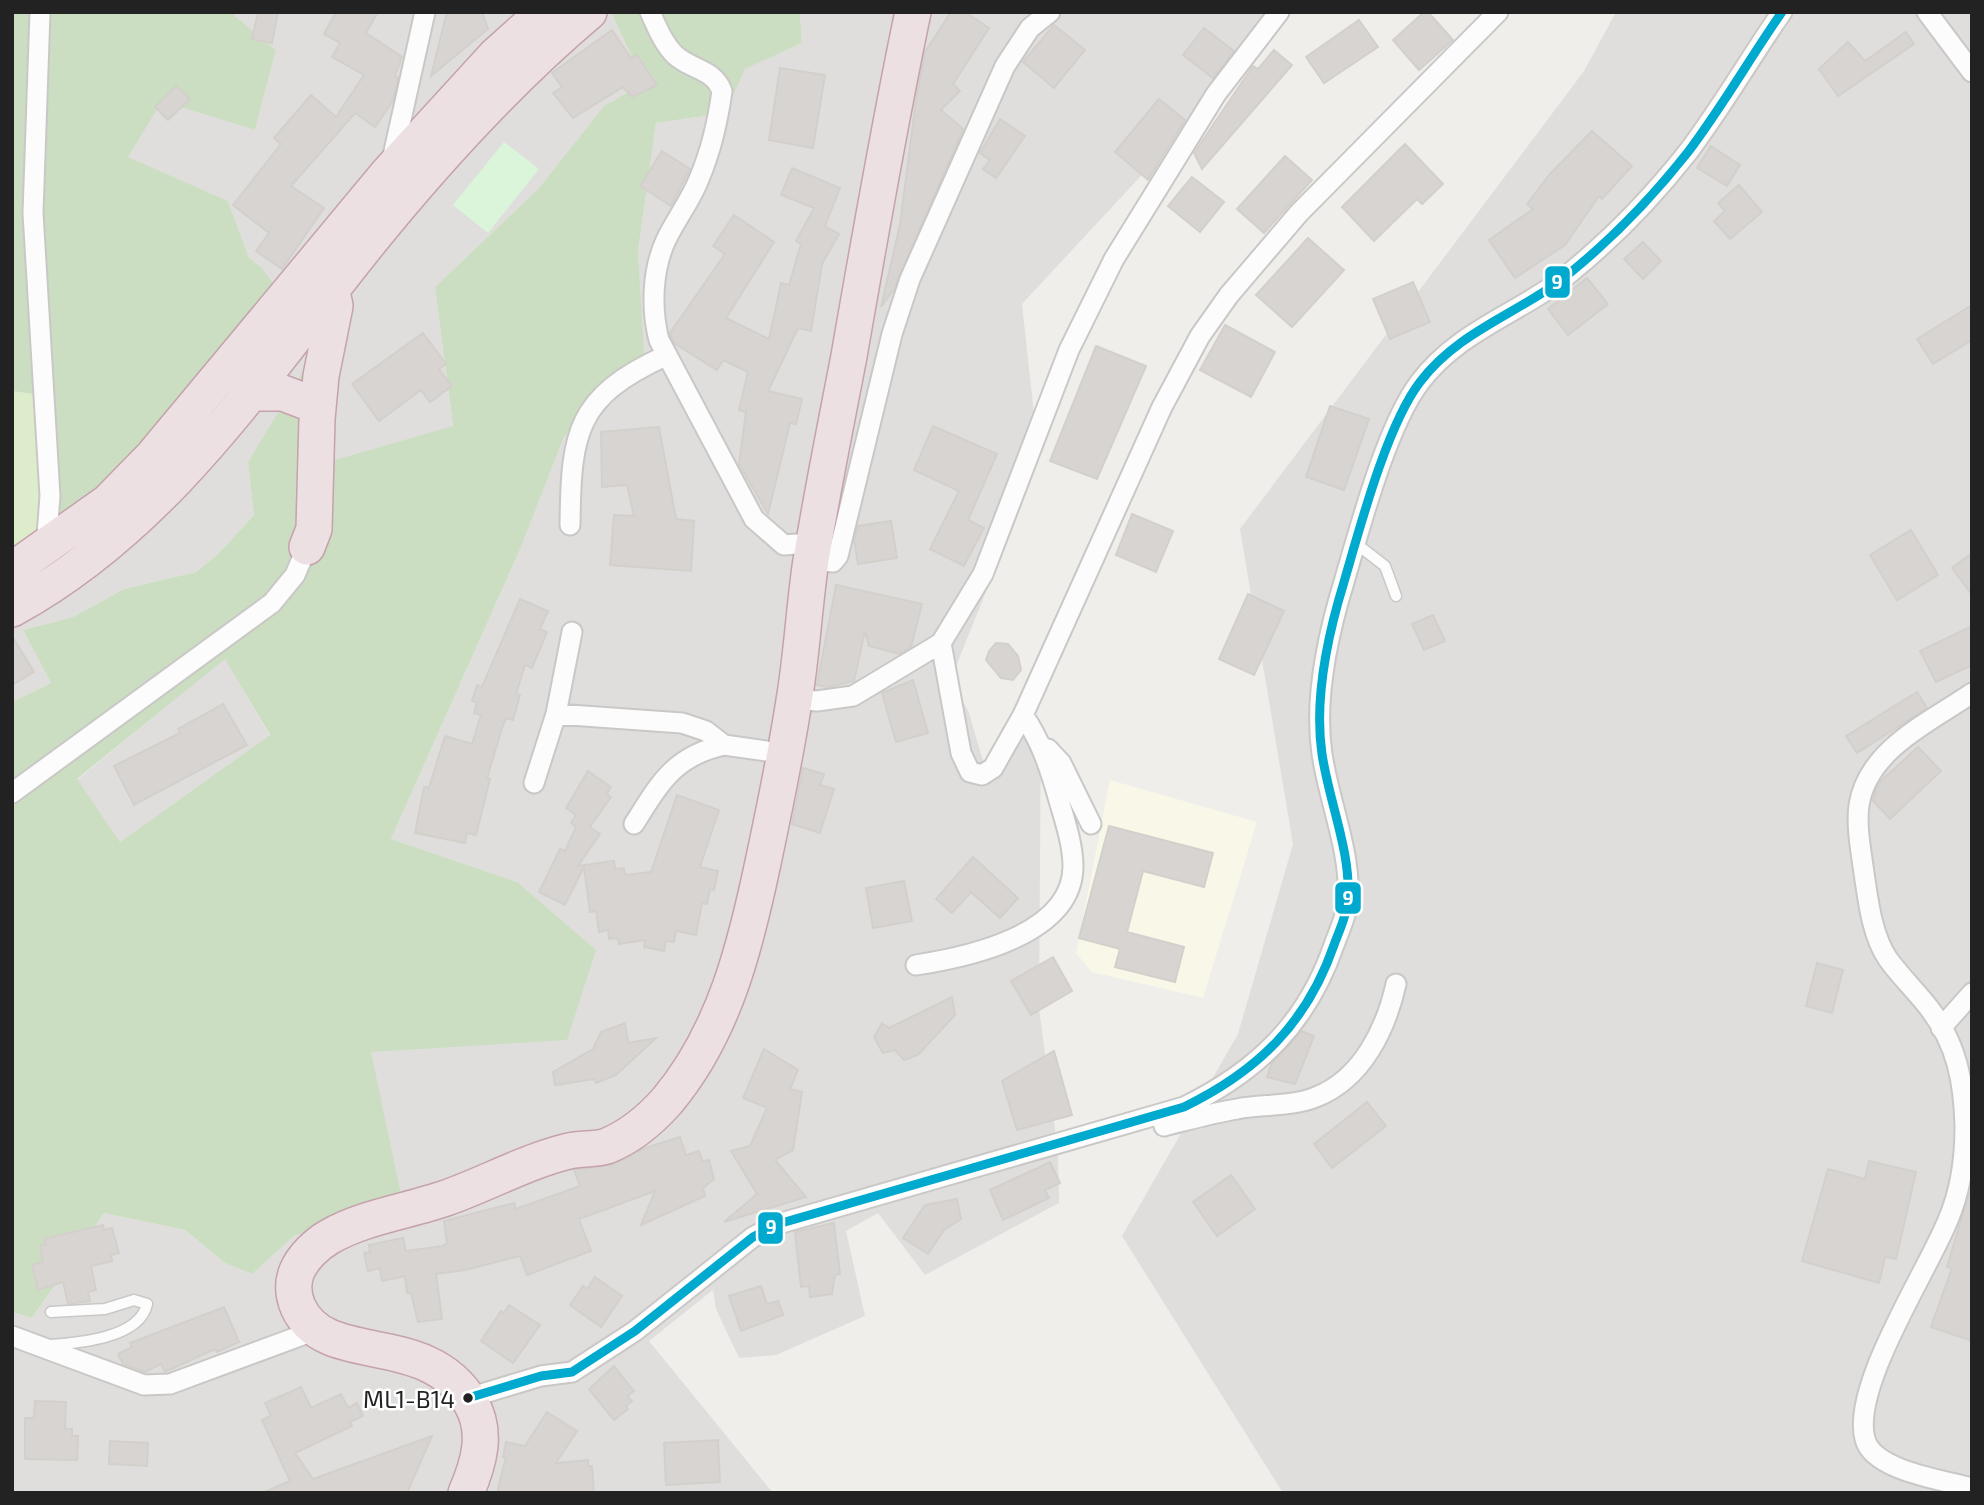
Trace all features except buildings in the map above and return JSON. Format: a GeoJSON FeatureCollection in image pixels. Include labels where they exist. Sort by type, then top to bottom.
{"type":"FeatureCollection","features":[{"type":"Feature","properties":{"kind":"highway"},"geometry":{"type":"LineString","coordinates":[[12,570],[108,502],[153,456],[389,172],[495,56],[544,12]]}},
{"type":"Feature","properties":{"kind":"highway"},"geometry":{"type":"LineString","coordinates":[[12,609],[121,535],[159,500],[251,393],[362,250],[476,118],[526,67],[589,12]]}},
{"type":"Feature","properties":{"kind":"highway"},"geometry":{"type":"LineString","coordinates":[[466,1493],[480,1453],[482,1432],[478,1415],[452,1377],[435,1366],[407,1355],[347,1344],[316,1330],[307,1324],[298,1305],[293,1289],[295,1275],[302,1261],[330,1236],[446,1198],[568,1151],[604,1147],[631,1133],[664,1105],[707,1041],[726,999],[754,904],[795,699],[804,552],[829,391],[896,12]]}},
{"type":"Feature","properties":{"kind":"highway"},"geometry":{"type":"LineString","coordinates":[[568,1151],[589,1131],[647,1093],[678,1058],[702,1020],[719,982],[730,945],[804,552],[914,12]]}},
{"type":"Feature","properties":{"kind":"highway"},"geometry":{"type":"LineString","coordinates":[[307,547],[314,529],[316,430],[321,376],[335,306],[332,290]]}},
{"type":"Feature","properties":{"kind":"highway"},"geometry":{"type":"LineString","coordinates":[[304,327],[300,523],[307,547]]}},
{"type":"Feature","properties":{"kind":"highway"},"geometry":{"type":"LineString","coordinates":[[251,393],[283,393],[304,401]]}},
{"type":"Feature","properties":{"kind":"street"},"geometry":{"type":"LineString","coordinates":[[40,12],[33,213],[50,496],[46,548]]}},
{"type":"Feature","properties":{"kind":"street"},"geometry":{"type":"LineString","coordinates":[[389,172],[425,12]]}},
{"type":"Feature","properties":{"kind":"street"},"geometry":{"type":"LineString","coordinates":[[650,12],[660,35],[676,56],[709,72],[722,90],[714,134],[699,181],[665,242],[658,267],[655,326],[665,356],[754,519],[784,545],[833,562],[838,556],[889,346],[910,279],[1005,66],[1030,28],[1051,12]]}},
{"type":"Feature","properties":{"kind":"street"},"geometry":{"type":"LineString","coordinates":[[795,699],[817,701],[852,696],[941,643],[983,574],[1069,350],[1119,249],[1216,94],[1279,12]]}},
{"type":"Feature","properties":{"kind":"street"},"geometry":{"type":"LineString","coordinates":[[941,643],[961,753],[970,772],[982,775],[993,768],[1023,715],[1162,407],[1200,336],[1229,295],[1299,213],[1498,12]]}},
{"type":"Feature","properties":{"kind":"street"},"geometry":{"type":"LineString","coordinates":[[468,1398],[541,1376],[572,1372],[635,1331],[753,1237],[778,1224],[1184,1107],[1236,1079],[1287,1032],[1328,963],[1348,904],[1348,885],[1322,753],[1323,688],[1342,586],[1399,418],[1420,381],[1471,333],[1539,295],[1570,273],[1645,202],[1689,151],[1782,12]]}},
{"type":"Feature","properties":{"kind":"street"},"geometry":{"type":"LineString","coordinates":[[1927,12],[1972,72]]}},
{"type":"Feature","properties":{"kind":"street"},"geometry":{"type":"LineString","coordinates":[[570,524],[573,454],[579,428],[591,408],[614,384],[665,356]]}},
{"type":"Feature","properties":{"kind":"street"},"geometry":{"type":"LineString","coordinates":[[12,793],[272,603],[295,575],[307,547]]}},
{"type":"Feature","properties":{"kind":"street"},"geometry":{"type":"LineString","coordinates":[[534,783],[556,714],[572,632]]}},
{"type":"Feature","properties":{"kind":"street"},"geometry":{"type":"LineString","coordinates":[[1972,693],[1885,754],[1866,779],[1858,807],[1866,890],[1874,926],[1886,957],[1931,1010],[1959,1063],[1963,1082],[1965,1131],[1960,1178],[1950,1217],[1873,1378],[1862,1422],[1868,1447],[1884,1461],[1910,1472],[1972,1488]]}},
{"type":"Feature","properties":{"kind":"street"},"geometry":{"type":"LineString","coordinates":[[556,714],[682,723],[706,731],[724,745]]}},
{"type":"Feature","properties":{"kind":"street"},"geometry":{"type":"LineString","coordinates":[[916,965],[951,960],[1007,941],[1044,920],[1063,897],[1073,869],[1067,827],[1041,746],[1023,715]]}},
{"type":"Feature","properties":{"kind":"street"},"geometry":{"type":"LineString","coordinates":[[634,824],[673,769],[691,755],[724,745],[766,751]]}},
{"type":"Feature","properties":{"kind":"street"},"geometry":{"type":"LineString","coordinates":[[1041,746],[1057,756],[1091,824]]}},
{"type":"Feature","properties":{"kind":"street"},"geometry":{"type":"LineString","coordinates":[[1123,1126],[1139,1131],[1236,1109],[1304,1101],[1325,1093],[1339,1084],[1371,1050],[1389,1014],[1396,984]]}},
{"type":"Feature","properties":{"kind":"street"},"geometry":{"type":"LineString","coordinates":[[1941,1028],[1972,993]]}},
{"type":"Feature","properties":{"kind":"street"},"geometry":{"type":"LineString","coordinates":[[12,1336],[144,1385],[170,1384],[316,1330]]}},
{"type":"Feature","properties":{"kind":"lane"},"geometry":{"type":"LineString","coordinates":[[1353,552],[1363,549],[1385,566],[1396,596]]}},
{"type":"Feature","properties":{"kind":"lane"},"geometry":{"type":"LineString","coordinates":[[42,1346],[82,1343],[132,1327],[141,1321],[147,1304],[134,1300],[105,1309],[51,1312]]}},
{"type":"Feature","properties":{"kind":"shaded area"},"geometry":{"type":"Polygon","coordinates":[[[235,12],[611,12],[644,83],[604,106],[538,189],[435,287],[453,427],[335,461],[314,355],[248,462],[254,515],[218,554],[196,572],[124,589],[73,617],[23,630],[51,683],[12,702],[12,591],[261,267],[249,258],[228,201],[127,157],[162,100],[255,130],[276,50],[235,16],[235,12]]]}},
{"type":"Feature","properties":{"kind":"shaded area"},"geometry":{"type":"Polygon","coordinates":[[[800,12],[1293,12],[1022,304],[1039,460],[950,681],[968,710],[984,764],[1041,722],[1039,1008],[1058,1152],[1059,1203],[925,1275],[878,1213],[846,1231],[865,1316],[776,1355],[739,1358],[716,1309],[713,1290],[649,1341],[773,1493],[12,1493],[12,1312],[32,1318],[104,1213],[185,1230],[225,1263],[252,1274],[294,1236],[401,1200],[370,1052],[517,882],[391,839],[521,547],[564,437],[643,355],[638,251],[656,123],[725,113],[744,69],[802,43],[800,12]]]}},
{"type":"Feature","properties":{"kind":"shaded area"},"geometry":{"type":"Polygon","coordinates":[[[1616,12],[1972,12],[1972,1493],[1283,1493],[1122,1236],[1238,1034],[1293,844],[1240,529],[1584,71],[1616,12]]]}},
{"type":"Feature","properties":{"kind":"shaded area"},"geometry":{"type":"Polygon","coordinates":[[[225,658],[270,736],[120,842],[77,780],[225,658]]]}},
{"type":"Feature","properties":{"kind":"shaded area"},"geometry":{"type":"Polygon","coordinates":[[[1110,780],[1257,822],[1203,998],[1092,972],[1076,953],[1110,780]]]}},
{"type":"Feature","properties":{"kind":"green space"},"geometry":{"type":"Polygon","coordinates":[[[12,12],[235,12],[235,16],[276,50],[255,130],[162,101],[128,157],[228,201],[249,258],[261,267],[274,285],[120,523],[12,591],[12,555],[43,537],[48,396],[12,391],[12,12]]]}},
{"type":"Feature","properties":{"kind":"green space"},"geometry":{"type":"Polygon","coordinates":[[[611,12],[800,12],[802,43],[745,69],[725,113],[656,123],[638,251],[644,355],[564,437],[521,547],[391,839],[517,882],[596,950],[567,1040],[371,1052],[402,1200],[294,1236],[252,1274],[225,1263],[185,1230],[104,1213],[32,1318],[12,1312],[12,702],[51,683],[23,630],[73,617],[124,589],[196,572],[218,554],[254,515],[248,462],[314,353],[335,460],[453,426],[435,287],[538,189],[604,106],[644,83],[611,12]],[[225,659],[77,779],[120,842],[270,735],[225,659]]]}},
{"type":"Feature","properties":{"kind":"green space"},"geometry":{"type":"Polygon","coordinates":[[[504,142],[539,169],[488,233],[453,205],[504,142]]]}},
{"type":"Feature","properties":{"kind":"green space"},"geometry":{"type":"Polygon","coordinates":[[[12,391],[49,396],[43,537],[12,555],[12,391]]]}},
{"type":"Feature","properties":{"kind":"transit line","name":"9"},"geometry":{"type":"LineString","coordinates":[[468,1398],[541,1376],[572,1372],[635,1331],[753,1237],[778,1224],[1184,1107],[1235,1077],[1277,1042],[1310,998],[1323,973],[1347,906],[1346,863],[1322,754],[1321,690],[1338,602],[1376,477],[1396,424],[1420,382],[1436,364],[1472,335],[1571,272],[1603,245],[1647,200],[1700,135],[1782,12]]}},
{"type":"Feature","properties":{"kind":"place","name":"ML1-B14"},"geometry":{"type":"Point","coordinates":[468,1398]}}]}
